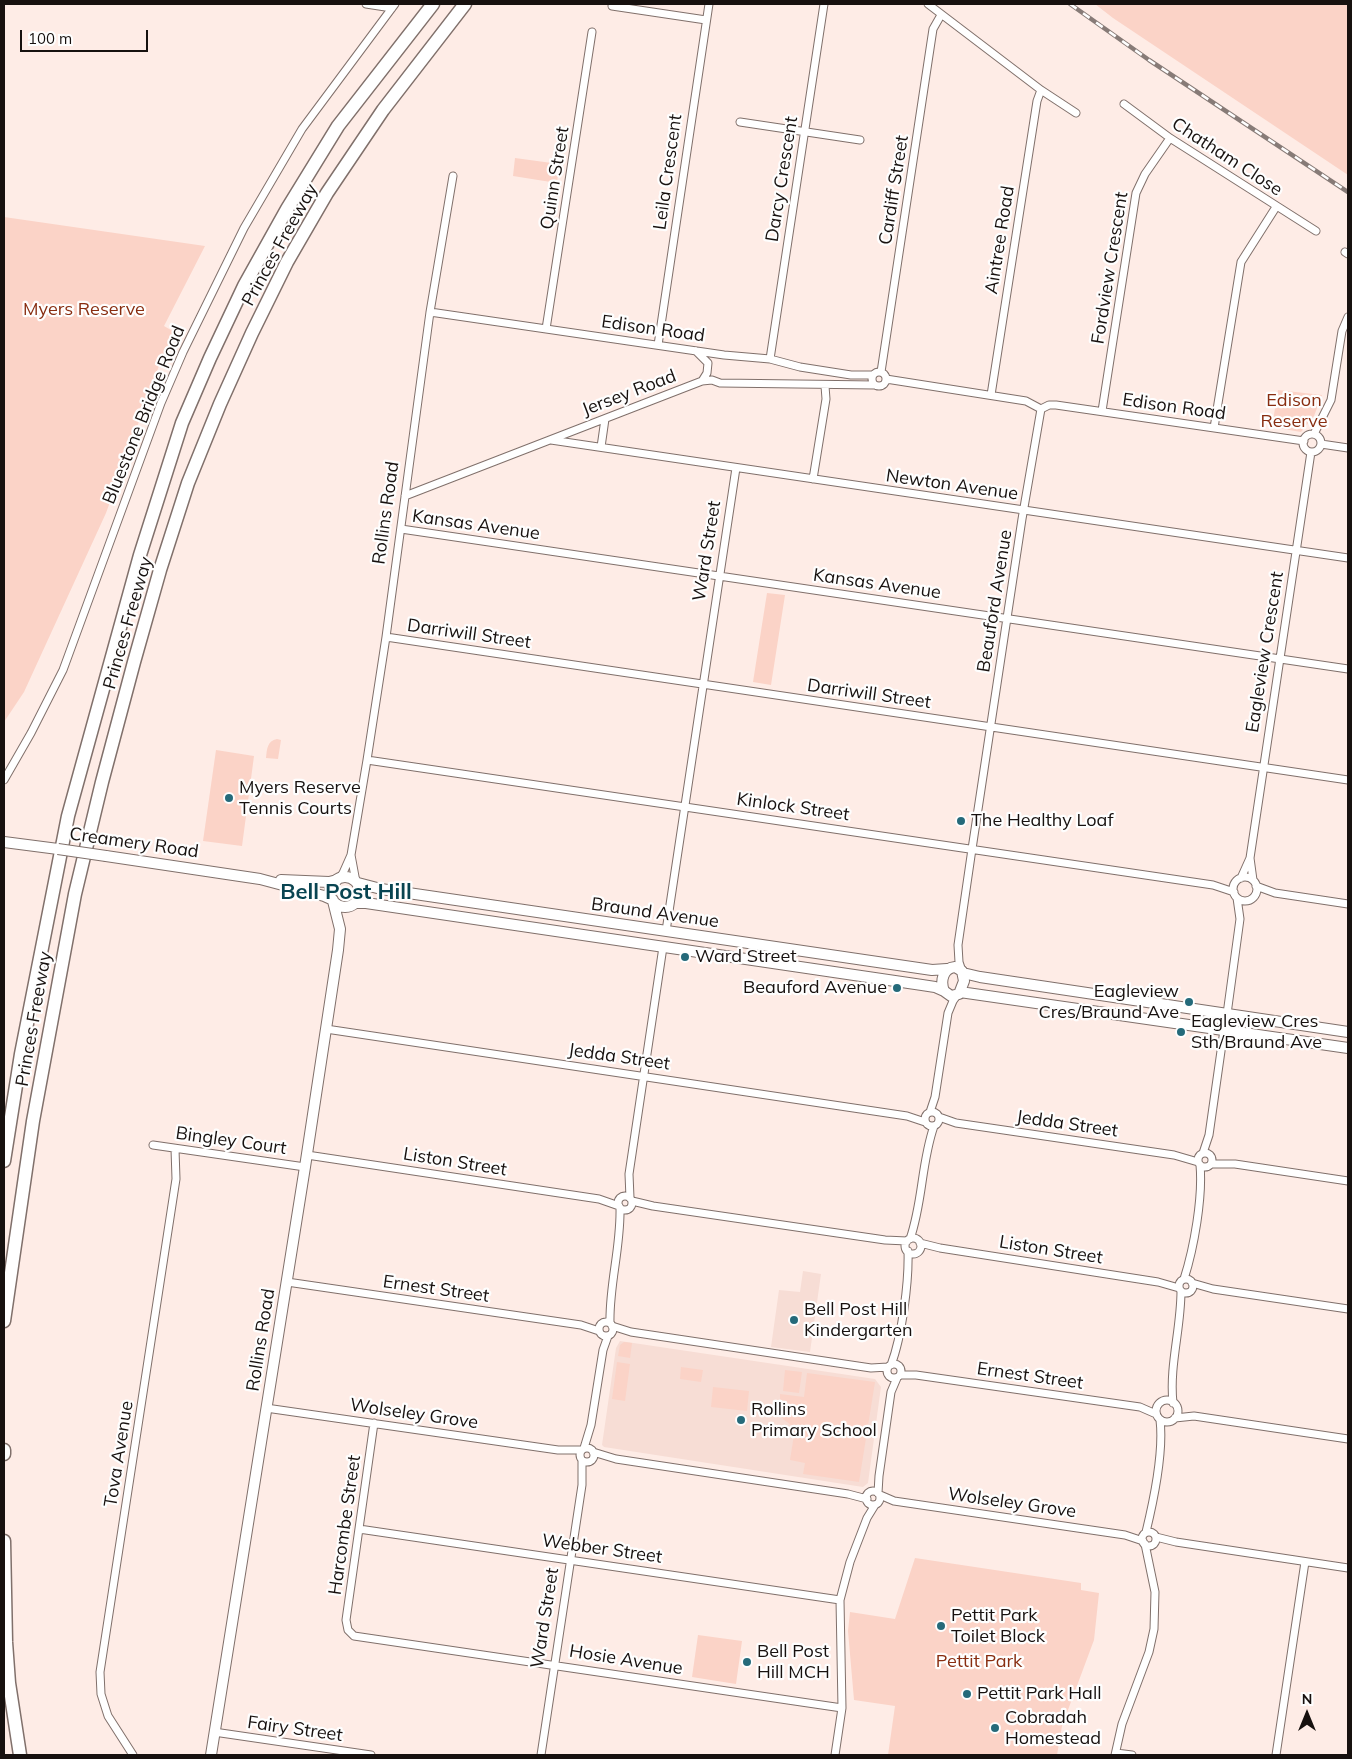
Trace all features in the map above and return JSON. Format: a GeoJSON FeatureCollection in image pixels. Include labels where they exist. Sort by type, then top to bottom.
{"type":"FeatureCollection","features":[{"type":"Feature","properties":{"kind":"highway","name":"Princes Freeway"},"geometry":{"type":"LineString","coordinates":[[4,1161],[23,1044],[68,816],[140,555],[182,423],[244,286],[287,209],[338,126],[433,4]]}},
{"type":"Feature","properties":{"kind":"highway","name":"Princes Freeway"},"geometry":{"type":"LineString","coordinates":[[4,1320],[33,1121],[75,894],[134,662],[160,570],[188,483],[224,395],[287,262],[327,193],[383,110],[465,4]]}},
{"type":"Feature","properties":{"kind":"highway"},"geometry":{"type":"LineString","coordinates":[[4,1541],[6,1642],[9,1683],[20,1755]]}},
{"type":"Feature","properties":{"kind":"street"},"geometry":{"type":"LineString","coordinates":[[366,4],[394,6]]}},
{"type":"Feature","properties":{"kind":"street","name":"Leila Crescent"},"geometry":{"type":"LineString","coordinates":[[658,345],[709,4]]}},
{"type":"Feature","properties":{"kind":"street","name":"Darcy Crescent"},"geometry":{"type":"LineString","coordinates":[[770,359],[824,4]]}},
{"type":"Feature","properties":{"kind":"street"},"geometry":{"type":"LineString","coordinates":[[928,4],[1041,90],[1076,112]]}},
{"type":"Feature","properties":{"kind":"street","name":"Bluestone Bridge Road"},"geometry":{"type":"LineString","coordinates":[[4,780],[63,670],[182,352],[244,228],[302,128],[394,6]]}},
{"type":"Feature","properties":{"kind":"street"},"geometry":{"type":"LineString","coordinates":[[612,6],[706,20]]}},
{"type":"Feature","properties":{"kind":"street","name":"Cardiff Street"},"geometry":{"type":"LineString","coordinates":[[880,372],[933,29],[941,15]]}},
{"type":"Feature","properties":{"kind":"street","name":"Quinn Street"},"geometry":{"type":"LineString","coordinates":[[546,329],[592,32]]}},
{"type":"Feature","properties":{"kind":"street","name":"Aintree Road"},"geometry":{"type":"LineString","coordinates":[[991,395],[1037,101],[1041,90]]}},
{"type":"Feature","properties":{"kind":"street","name":"Chatham Close"},"geometry":{"type":"LineString","coordinates":[[1124,104],[1170,138],[1316,231]]}},
{"type":"Feature","properties":{"kind":"street"},"geometry":{"type":"LineString","coordinates":[[740,122],[860,140]]}},
{"type":"Feature","properties":{"kind":"street","name":"Fordview Crescent"},"geometry":{"type":"LineString","coordinates":[[1102,412],[1136,193],[1145,174],[1170,138]]}},
{"type":"Feature","properties":{"kind":"street","name":"Rollins Road"},"geometry":{"type":"LineString","coordinates":[[338,880],[351,855],[367,760],[386,637],[430,312],[453,176]]}},
{"type":"Feature","properties":{"kind":"street"},"geometry":{"type":"LineString","coordinates":[[1214,428],[1241,262],[1276,207]]}},
{"type":"Feature","properties":{"kind":"street","name":"Edison Road"},"geometry":{"type":"LineString","coordinates":[[430,312],[724,355],[770,359],[800,367],[851,374],[872,374]]}},
{"type":"Feature","properties":{"kind":"street"},"geometry":{"type":"LineString","coordinates":[[1314,434],[1332,400],[1342,331],[1348,317]]}},
{"type":"Feature","properties":{"kind":"street"},"geometry":{"type":"LineString","coordinates":[[696,351],[708,363]]}},
{"type":"Feature","properties":{"kind":"street"},"geometry":{"type":"LineString","coordinates":[[702,381],[707,373],[708,363],[716,357],[724,355]]}},
{"type":"Feature","properties":{"kind":"street"},"geometry":{"type":"LineString","coordinates":[[880,372],[885,374],[886,379],[882,385],[875,385],[872,382],[872,374],[880,372]]}},
{"type":"Feature","properties":{"kind":"street"},"geometry":{"type":"LineString","coordinates":[[707,373],[712,380]]}},
{"type":"Feature","properties":{"kind":"street"},"geometry":{"type":"LineString","coordinates":[[886,379],[1026,400],[1041,410]]}},
{"type":"Feature","properties":{"kind":"street","name":"Jersey Road"},"geometry":{"type":"LineString","coordinates":[[405,496],[702,381],[712,380],[720,384],[875,385]]}},
{"type":"Feature","properties":{"kind":"street"},"geometry":{"type":"LineString","coordinates":[[813,479],[826,399],[824,386]]}},
{"type":"Feature","properties":{"kind":"street","name":"Edison Road"},"geometry":{"type":"LineString","coordinates":[[1041,410],[1049,405],[1056,405],[1304,441]]}},
{"type":"Feature","properties":{"kind":"street","name":"Beauford Avenue"},"geometry":{"type":"LineString","coordinates":[[948,968],[953,962],[958,945],[1023,510],[1041,410]]}},
{"type":"Feature","properties":{"kind":"street"},"geometry":{"type":"LineString","coordinates":[[601,447],[605,418]]}},
{"type":"Feature","properties":{"kind":"street"},"geometry":{"type":"LineString","coordinates":[[1314,434],[1319,437],[1321,444],[1319,449],[1311,452],[1306,449],[1304,441],[1306,436],[1314,434]]}},
{"type":"Feature","properties":{"kind":"street","name":"Newton Avenue"},"geometry":{"type":"LineString","coordinates":[[551,440],[1348,558]]}},
{"type":"Feature","properties":{"kind":"street"},"geometry":{"type":"LineString","coordinates":[[1321,444],[1348,448]]}},
{"type":"Feature","properties":{"kind":"street","name":"Eagleview Crescent"},"geometry":{"type":"LineString","coordinates":[[1238,880],[1250,858],[1311,452]]}},
{"type":"Feature","properties":{"kind":"street","name":"Ward Street"},"geometry":{"type":"LineString","coordinates":[[541,1755],[621,1229],[630,1204],[630,1174],[644,1076],[736,468]]}},
{"type":"Feature","properties":{"kind":"street","name":"Kansas Avenue"},"geometry":{"type":"LineString","coordinates":[[400,529],[1348,669]]}},
{"type":"Feature","properties":{"kind":"street","name":"Darriwill Street"},"geometry":{"type":"LineString","coordinates":[[386,637],[1348,780]]}},
{"type":"Feature","properties":{"kind":"street","name":"Kinlock Street"},"geometry":{"type":"LineString","coordinates":[[367,760],[1213,885],[1236,895]]}},
{"type":"Feature","properties":{"kind":"street","name":"Creamery Road"},"geometry":{"type":"LineString","coordinates":[[4,842],[260,879],[329,882],[338,880]]}},
{"type":"Feature","properties":{"kind":"street","name":"Rollins Road"},"geometry":{"type":"LineString","coordinates":[[351,855],[357,882]]}},
{"type":"Feature","properties":{"kind":"street","name":"Eagleview Crescent"},"geometry":{"type":"LineString","coordinates":[[1250,858],[1255,883]]}},
{"type":"Feature","properties":{"kind":"street"},"geometry":{"type":"LineString","coordinates":[[349,877],[357,882],[359,894],[354,904],[349,907],[343,907],[333,901],[332,888],[338,880],[349,877]]}},
{"type":"Feature","properties":{"kind":"street"},"geometry":{"type":"LineString","coordinates":[[1162,1438],[1172,1420],[1175,1405],[1171,1385],[1240,919],[1236,895],[1238,880],[1249,878],[1275,893],[1348,904]]}},
{"type":"Feature","properties":{"kind":"street","name":"Creamery Road"},"geometry":{"type":"LineString","coordinates":[[260,879],[324,896],[333,901]]}},
{"type":"Feature","properties":{"kind":"street","name":"Kinlock Street"},"geometry":{"type":"LineString","coordinates":[[1213,885],[1238,880]]}},
{"type":"Feature","properties":{"kind":"street","name":"Braund Avenue"},"geometry":{"type":"LineString","coordinates":[[357,882],[381,889],[932,970],[948,968]]}},
{"type":"Feature","properties":{"kind":"street"},"geometry":{"type":"LineString","coordinates":[[1240,919],[1252,899],[1255,883]]}},
{"type":"Feature","properties":{"kind":"street"},"geometry":{"type":"LineString","coordinates":[[1236,895],[1241,900],[1275,893]]}},
{"type":"Feature","properties":{"kind":"street","name":"Rollins Road"},"geometry":{"type":"LineString","coordinates":[[333,901],[340,929]]}},
{"type":"Feature","properties":{"kind":"street","name":"Braund Avenue"},"geometry":{"type":"LineString","coordinates":[[354,904],[366,903],[922,985],[944,991]]}},
{"type":"Feature","properties":{"kind":"street","name":"Rollins Road"},"geometry":{"type":"LineString","coordinates":[[211,1755],[306,1167],[340,929],[354,904]]}},
{"type":"Feature","properties":{"kind":"street","name":"Beauford Avenue"},"geometry":{"type":"LineString","coordinates":[[958,945],[959,963],[962,972]]}},
{"type":"Feature","properties":{"kind":"street"},"geometry":{"type":"LineString","coordinates":[[948,1013],[942,980],[948,968],[955,967],[962,972],[980,977],[1348,1032]]}},
{"type":"Feature","properties":{"kind":"street"},"geometry":{"type":"LineString","coordinates":[[835,1755],[842,1708],[840,1600],[850,1562],[867,1518],[878,1476],[909,1270],[918,1246],[917,1220],[948,1013],[963,983],[962,972]]}},
{"type":"Feature","properties":{"kind":"street"},"geometry":{"type":"LineString","coordinates":[[944,991],[951,996],[959,993],[1348,1048]]}},
{"type":"Feature","properties":{"kind":"street","name":"Jedda Street"},"geometry":{"type":"LineString","coordinates":[[326,1029],[1348,1181]]}},
{"type":"Feature","properties":{"kind":"street","name":"Bingley Court"},"geometry":{"type":"LineString","coordinates":[[153,1145],[306,1167]]}},
{"type":"Feature","properties":{"kind":"street","name":"Tova Avenue"},"geometry":{"type":"LineString","coordinates":[[133,1755],[108,1716],[101,1694],[100,1672],[176,1179],[175,1149]]}},
{"type":"Feature","properties":{"kind":"street","name":"Liston Street"},"geometry":{"type":"LineString","coordinates":[[307,1155],[599,1199],[619,1207]]}},
{"type":"Feature","properties":{"kind":"street","name":"Ward Street"},"geometry":{"type":"LineString","coordinates":[[620,1197],[630,1174]]}},
{"type":"Feature","properties":{"kind":"street"},"geometry":{"type":"LineString","coordinates":[[630,1204],[626,1195],[620,1197],[619,1207],[624,1210],[630,1204],[653,1206],[885,1240],[907,1245],[912,1253],[918,1246]]}},
{"type":"Feature","properties":{"kind":"street","name":"Liston Street"},"geometry":{"type":"LineString","coordinates":[[599,1199],[620,1197]]}},
{"type":"Feature","properties":{"kind":"street","name":"Ward Street"},"geometry":{"type":"LineString","coordinates":[[619,1207],[621,1229]]}},
{"type":"Feature","properties":{"kind":"street"},"geometry":{"type":"LineString","coordinates":[[909,1270],[907,1245],[917,1220]]}},
{"type":"Feature","properties":{"kind":"street"},"geometry":{"type":"LineString","coordinates":[[907,1245],[914,1238],[918,1246]]}},
{"type":"Feature","properties":{"kind":"street","name":"Liston Street"},"geometry":{"type":"LineString","coordinates":[[918,1246],[1348,1309]]}},
{"type":"Feature","properties":{"kind":"street","name":"Ernest Street"},"geometry":{"type":"LineString","coordinates":[[287,1282],[1140,1407],[1161,1403],[1175,1405]]}},
{"type":"Feature","properties":{"kind":"street"},"geometry":{"type":"LineString","coordinates":[[1132,1755],[1116,1754],[1122,1724],[1149,1652],[1154,1630],[1155,1592],[1150,1565],[1150,1538],[1162,1438],[1158,1417],[1161,1403],[1171,1385]]}},
{"type":"Feature","properties":{"kind":"street"},"geometry":{"type":"LineString","coordinates":[[1175,1405],[1194,1416]]}},
{"type":"Feature","properties":{"kind":"street","name":"Ernest Street"},"geometry":{"type":"LineString","coordinates":[[1140,1407],[1158,1417],[1172,1420]]}},
{"type":"Feature","properties":{"kind":"street","name":"Wolseley Grove"},"geometry":{"type":"LineString","coordinates":[[266,1408],[1348,1568]]}},
{"type":"Feature","properties":{"kind":"street"},"geometry":{"type":"LineString","coordinates":[[1172,1420],[1194,1416],[1348,1439]]}},
{"type":"Feature","properties":{"kind":"street","name":"Harcombe Street"},"geometry":{"type":"LineString","coordinates":[[348,1630],[346,1620],[374,1424]]}},
{"type":"Feature","properties":{"kind":"street","name":"Webber Street"},"geometry":{"type":"LineString","coordinates":[[359,1529],[840,1600]]}},
{"type":"Feature","properties":{"kind":"street"},"geometry":{"type":"LineString","coordinates":[[1276,1755],[1305,1562]]}},
{"type":"Feature","properties":{"kind":"street","name":"Hosie Avenue"},"geometry":{"type":"LineString","coordinates":[[348,1630],[354,1636],[842,1708]]}},
{"type":"Feature","properties":{"kind":"street","name":"Fairy Street"},"geometry":{"type":"LineString","coordinates":[[214,1732],[371,1755]]}},
{"type":"Feature","properties":{"kind":"shaded area","name":"Bell Post Hill Kindergarten"},"geometry":{"type":"Polygon","coordinates":[[[803,1271],[821,1274],[810,1352],[771,1347],[779,1290],[800,1292],[803,1271]]]}},
{"type":"Feature","properties":{"kind":"shaded area","name":"Rollins Primary School"},"geometry":{"type":"Polygon","coordinates":[[[620,1341],[875,1379],[881,1387],[868,1483],[863,1487],[604,1447],[602,1445],[616,1348],[620,1341]]]}},
{"type":"Feature","properties":{"kind":"green space"},"geometry":{"type":"Polygon","coordinates":[[[1095,4],[1348,4],[1348,175],[1113,18],[1095,4]]]}},
{"type":"Feature","properties":{"kind":"green space"},"geometry":{"type":"Polygon","coordinates":[[[515,158],[559,164],[557,183],[513,176],[515,158]]]}},
{"type":"Feature","properties":{"kind":"green space","name":"Myers Reserve"},"geometry":{"type":"Polygon","coordinates":[[[4,217],[205,246],[164,326],[176,333],[160,363],[106,513],[24,692],[4,722],[4,217]]]}},
{"type":"Feature","properties":{"kind":"green space","name":"Edison Reserve"},"geometry":{"type":"Polygon","coordinates":[[[1278,390],[1322,395],[1314,416],[1301,432],[1272,427],[1278,390]]]}},
{"type":"Feature","properties":{"kind":"green space"},"geometry":{"type":"Polygon","coordinates":[[[767,593],[785,595],[771,685],[753,682],[767,593]]]}},
{"type":"Feature","properties":{"kind":"green space"},"geometry":{"type":"Polygon","coordinates":[[[277,739],[281,740],[278,759],[266,758],[269,744],[277,739]]]}},
{"type":"Feature","properties":{"kind":"green space","name":"Myers Reserve Tennis Courts"},"geometry":{"type":"Polygon","coordinates":[[[216,750],[254,756],[242,846],[203,841],[216,750]]]}},
{"type":"Feature","properties":{"kind":"green space"},"geometry":{"type":"Polygon","coordinates":[[[624,1342],[632,1343],[630,1358],[618,1356],[620,1345],[624,1342]]]}},
{"type":"Feature","properties":{"kind":"green space"},"geometry":{"type":"Polygon","coordinates":[[[617,1362],[630,1364],[625,1401],[612,1399],[617,1362]]]}},
{"type":"Feature","properties":{"kind":"green space"},"geometry":{"type":"Polygon","coordinates":[[[681,1367],[703,1370],[701,1382],[680,1379],[681,1367]]]}},
{"type":"Feature","properties":{"kind":"green space"},"geometry":{"type":"Polygon","coordinates":[[[785,1370],[802,1372],[799,1393],[783,1391],[785,1370]]]}},
{"type":"Feature","properties":{"kind":"green space"},"geometry":{"type":"Polygon","coordinates":[[[807,1373],[875,1382],[859,1482],[803,1474],[805,1463],[790,1460],[794,1435],[791,1425],[783,1419],[780,1411],[780,1394],[804,1397],[807,1373]]]}},
{"type":"Feature","properties":{"kind":"green space"},"geometry":{"type":"Polygon","coordinates":[[[713,1387],[749,1391],[747,1411],[711,1407],[713,1387]]]}},
{"type":"Feature","properties":{"kind":"green space","name":"Pettit Park"},"geometry":{"type":"Polygon","coordinates":[[[915,1558],[1081,1583],[1081,1590],[1099,1593],[1094,1640],[1062,1726],[1057,1755],[888,1755],[895,1706],[854,1700],[848,1631],[850,1612],[895,1619],[915,1558]]]}},
{"type":"Feature","properties":{"kind":"green space"},"geometry":{"type":"Polygon","coordinates":[[[698,1635],[742,1641],[736,1684],[692,1677],[698,1635]]]}},
{"type":"Feature","properties":{"kind":"railway"},"geometry":{"type":"LineString","coordinates":[[1070,4],[1149,60],[1348,192]]}},
{"type":"Feature","properties":{"kind":"place","name":"Myers Reserve Tennis Courts"},"geometry":{"type":"Point","coordinates":[229,798]}},
{"type":"Feature","properties":{"kind":"place","name":"The Healthy Loaf"},"geometry":{"type":"Point","coordinates":[961,821]}},
{"type":"Feature","properties":{"kind":"place","name":"Ward Street"},"geometry":{"type":"Point","coordinates":[685,957]}},
{"type":"Feature","properties":{"kind":"place","name":"Beauford Avenue"},"geometry":{"type":"Point","coordinates":[897,988]}},
{"type":"Feature","properties":{"kind":"place","name":"Eagleview Cres/Braund Ave"},"geometry":{"type":"Point","coordinates":[1189,1002]}},
{"type":"Feature","properties":{"kind":"place","name":"Eagleview Cres Sth/Braund Ave"},"geometry":{"type":"Point","coordinates":[1181,1032]}},
{"type":"Feature","properties":{"kind":"place","name":"Bell Post Hill Kindergarten"},"geometry":{"type":"Point","coordinates":[794,1320]}},
{"type":"Feature","properties":{"kind":"place","name":"Rollins Primary School"},"geometry":{"type":"Point","coordinates":[741,1420]}},
{"type":"Feature","properties":{"kind":"place","name":"Pettit Park Toilet Block"},"geometry":{"type":"Point","coordinates":[941,1626]}},
{"type":"Feature","properties":{"kind":"place","name":"Bell Post Hill MCH"},"geometry":{"type":"Point","coordinates":[747,1662]}},
{"type":"Feature","properties":{"kind":"place","name":"Pettit Park Hall"},"geometry":{"type":"Point","coordinates":[967,1694]}},
{"type":"Feature","properties":{"kind":"place","name":"Cobradah Homestead"},"geometry":{"type":"Point","coordinates":[995,1728]}},
{"type":"Feature","properties":{"kind":"district","name":"Bell Post Hill"},"geometry":{"type":"Point","coordinates":[346,892]}}]}
